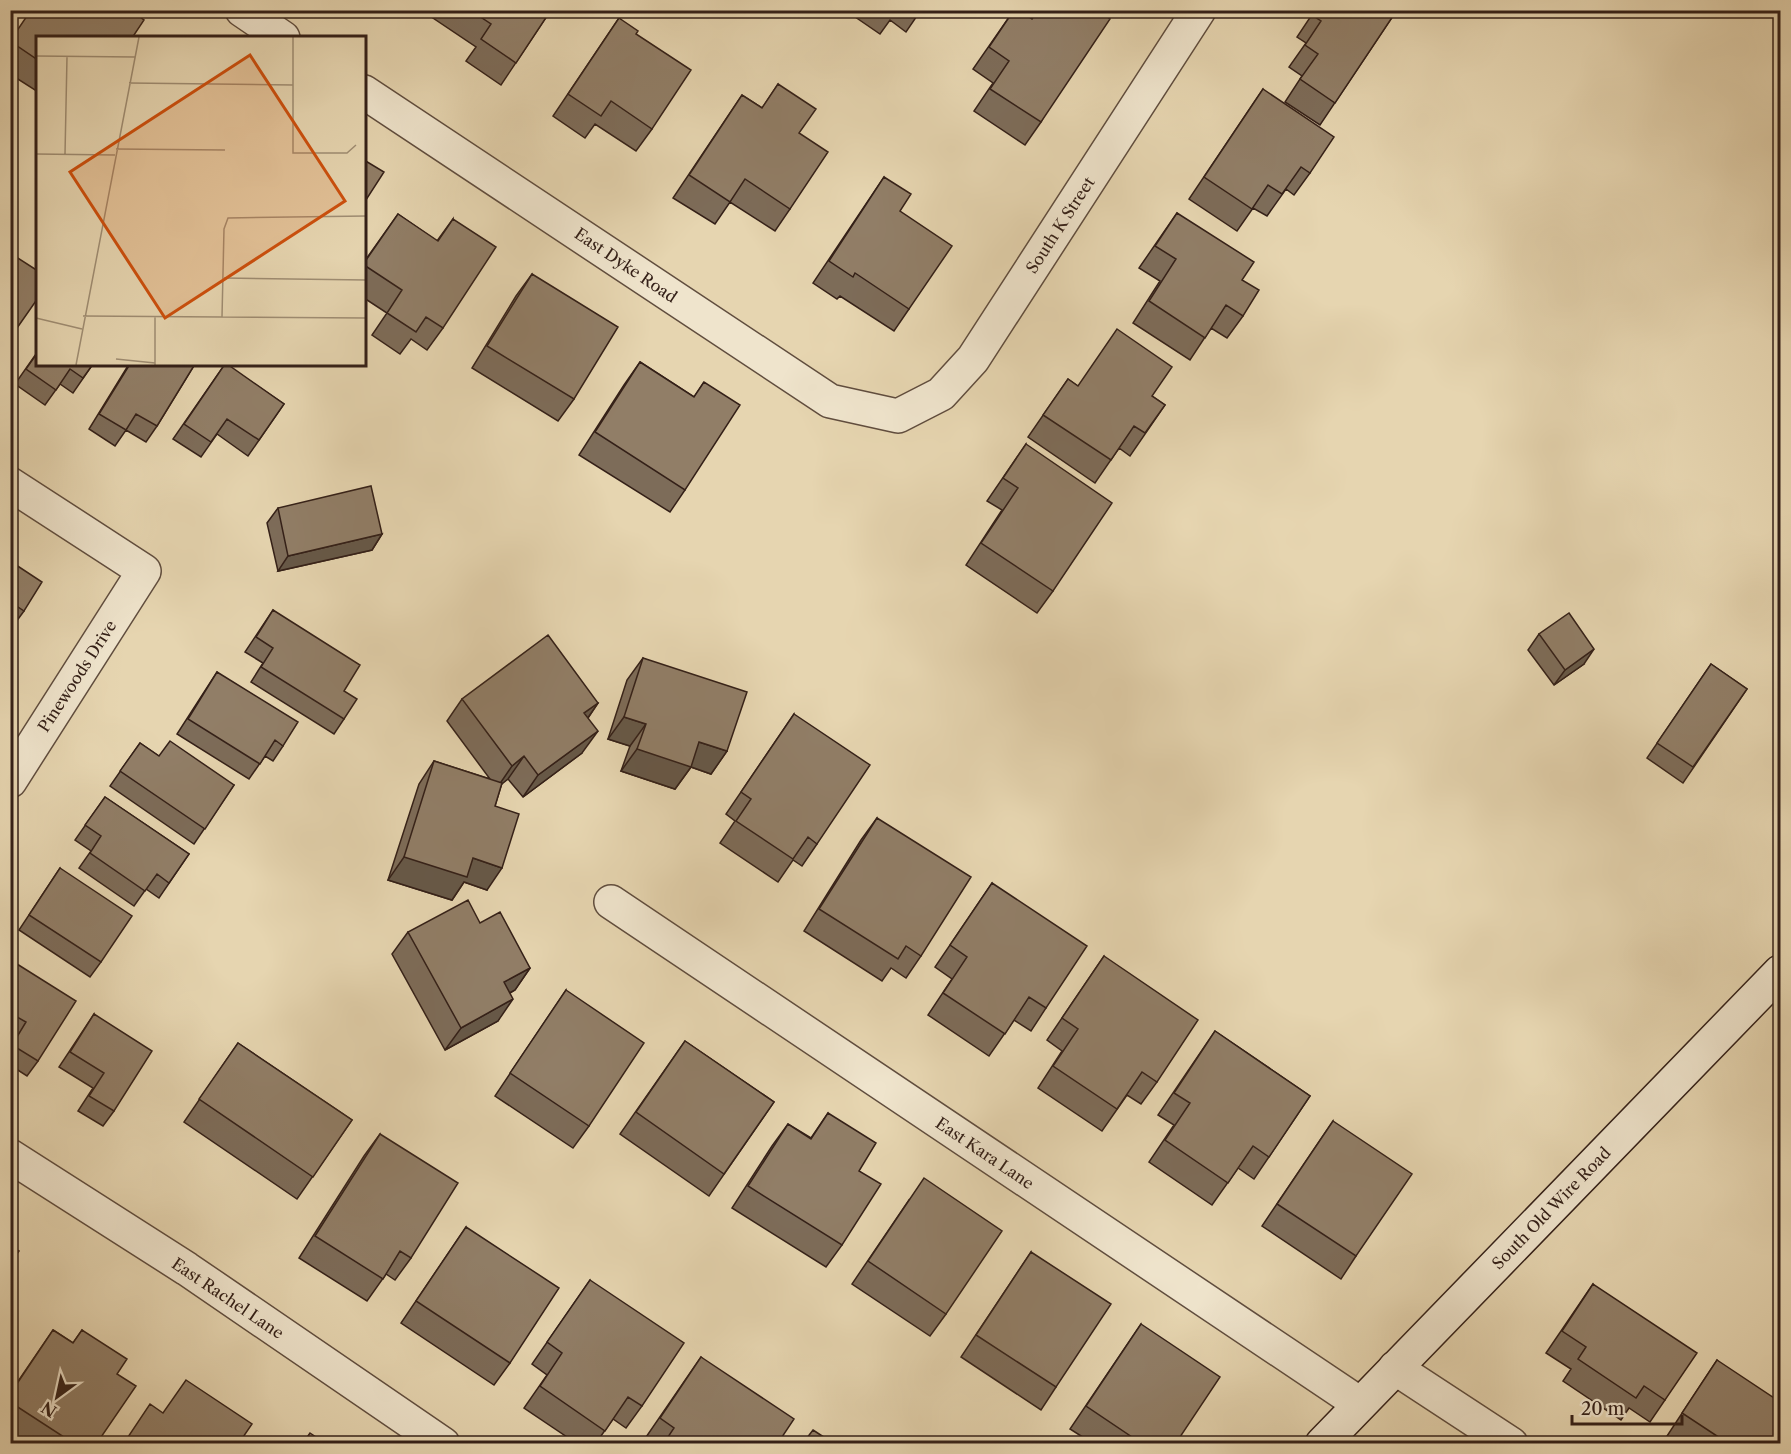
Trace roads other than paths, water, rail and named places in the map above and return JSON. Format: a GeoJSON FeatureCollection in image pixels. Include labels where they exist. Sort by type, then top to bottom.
{"type":"FeatureCollection","features":[{"type":"Feature","properties":{"kind":"street"},"geometry":{"type":"LineString","coordinates":[[242,10],[280,36]]}},
{"type":"Feature","properties":{"kind":"street","name":"South K Street"},"geometry":{"type":"LineString","coordinates":[[898,416],[941,394],[973,359],[1195,12]]}},
{"type":"Feature","properties":{"kind":"street","name":"East Dyke Road"},"geometry":{"type":"LineString","coordinates":[[366,93],[830,401],[898,416]]}},
{"type":"Feature","properties":{"kind":"street","name":"Pinewoods Drive"},"geometry":{"type":"LineString","coordinates":[[10,484],[144,571],[10,781]]}},
{"type":"Feature","properties":{"kind":"street","name":"East Kara Lane"},"geometry":{"type":"LineString","coordinates":[[611,902],[1360,1404]]}},
{"type":"Feature","properties":{"kind":"street","name":"South Old Wire Road"},"geometry":{"type":"LineString","coordinates":[[1322,1443],[1780,972]]}},
{"type":"Feature","properties":{"kind":"street","name":"East Rachel Lane"},"geometry":{"type":"LineString","coordinates":[[10,1156],[187,1269],[444,1443]]}},
{"type":"Feature","properties":{"kind":"street"},"geometry":{"type":"LineString","coordinates":[[1395,1368],[1511,1443]]}}]}
